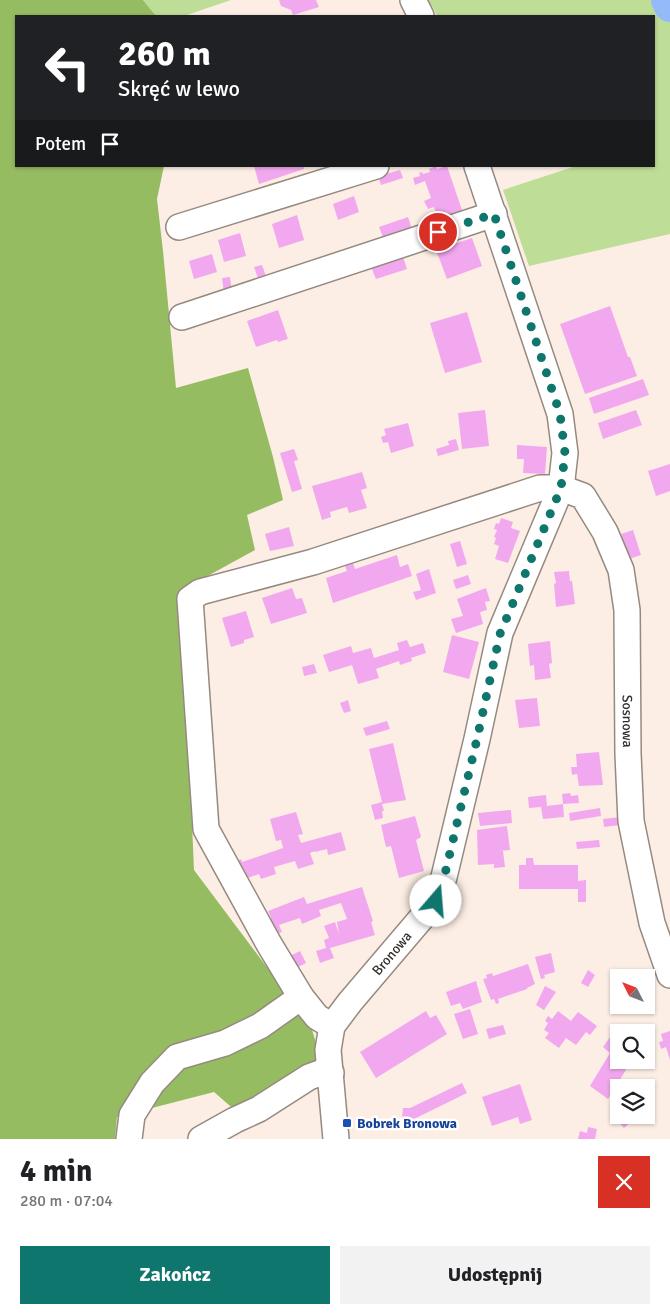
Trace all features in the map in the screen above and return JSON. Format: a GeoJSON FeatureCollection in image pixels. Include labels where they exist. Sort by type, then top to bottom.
{"type":"FeatureCollection","features":[{"type":"Feature","properties":{"kind":"street"},"geometry":{"type":"LineString","coordinates":[[413,0],[420,15]]}},
{"type":"Feature","properties":{"kind":"street"},"geometry":{"type":"LineString","coordinates":[[179,227],[373,167]]}},
{"type":"Feature","properties":{"kind":"street","name":"Bronowa"},"geometry":{"type":"LineString","coordinates":[[336,1139],[328,1050],[332,1026],[350,1002],[436,901],[444,878],[500,634],[561,488],[565,453],[560,414],[477,167]]}},
{"type":"Feature","properties":{"kind":"street"},"geometry":{"type":"LineString","coordinates":[[182,317],[494,214]]}},
{"type":"Feature","properties":{"kind":"street"},"geometry":{"type":"LineString","coordinates":[[332,1026],[317,1017],[301,997],[269,944],[206,829],[190,599],[200,592],[313,562],[540,488],[561,488]]}},
{"type":"Feature","properties":{"kind":"street","name":"Sosnowa"},"geometry":{"type":"LineString","coordinates":[[561,488],[583,496],[605,532],[621,570],[627,610],[628,754],[631,821],[652,923],[670,975]]}},
{"type":"Feature","properties":{"kind":"street"},"geometry":{"type":"LineString","coordinates":[[129,1139],[132,1116],[152,1083],[177,1057],[225,1043],[260,1026],[301,997]]}},
{"type":"Feature","properties":{"kind":"street"},"geometry":{"type":"LineString","coordinates":[[202,1139],[258,1109],[309,1077],[320,1073],[331,1073]]}},
{"type":"Feature","properties":{"kind":"green space"},"geometry":{"type":"Polygon","coordinates":[[[0,0],[143,0],[155,15],[15,15],[15,167],[164,167],[157,199],[176,388],[248,368],[283,500],[247,515],[255,550],[182,590],[194,870],[311,1026],[321,1060],[237,1112],[214,1092],[117,1117],[115,1139],[0,1139],[0,0]]]}},
{"type":"Feature","properties":{"kind":"green space"},"geometry":{"type":"Polygon","coordinates":[[[143,0],[231,0],[187,15],[155,15],[143,0]]]}},
{"type":"Feature","properties":{"kind":"green space"},"geometry":{"type":"Polygon","coordinates":[[[427,0],[670,0],[670,234],[529,266],[503,190],[573,167],[655,167],[655,15],[436,15],[427,0]]]}},
{"type":"Feature","properties":{"kind":"building"},"geometry":{"type":"Polygon","coordinates":[[[279,0],[316,0],[319,7],[293,15],[291,10],[281,6],[279,0]]]}},
{"type":"Feature","properties":{"kind":"building"},"geometry":{"type":"Polygon","coordinates":[[[254,167],[304,167],[304,169],[259,184],[254,167]]]}},
{"type":"Feature","properties":{"kind":"building"},"geometry":{"type":"Polygon","coordinates":[[[447,167],[463,213],[439,221],[434,207],[428,209],[424,201],[431,198],[425,181],[415,185],[413,178],[420,176],[419,173],[430,172],[429,169],[447,167]]]}},
{"type":"Feature","properties":{"kind":"building"},"geometry":{"type":"Polygon","coordinates":[[[400,170],[403,178],[381,185],[378,176],[400,170]]]}},
{"type":"Feature","properties":{"kind":"building"},"geometry":{"type":"Polygon","coordinates":[[[354,196],[359,212],[338,220],[333,204],[354,196]]]}},
{"type":"Feature","properties":{"kind":"building"},"geometry":{"type":"Polygon","coordinates":[[[297,215],[304,240],[279,248],[272,224],[297,215]]]}},
{"type":"Feature","properties":{"kind":"building"},"geometry":{"type":"Polygon","coordinates":[[[408,217],[413,232],[385,242],[379,227],[408,217]]]}},
{"type":"Feature","properties":{"kind":"building"},"geometry":{"type":"Polygon","coordinates":[[[240,233],[246,256],[224,262],[218,240],[240,233]]]}},
{"type":"Feature","properties":{"kind":"building"},"geometry":{"type":"Polygon","coordinates":[[[472,238],[482,266],[447,279],[436,250],[472,238]]]}},
{"type":"Feature","properties":{"kind":"building"},"geometry":{"type":"Polygon","coordinates":[[[212,254],[217,272],[194,279],[189,261],[212,254]]]}},
{"type":"Feature","properties":{"kind":"building"},"geometry":{"type":"Polygon","coordinates":[[[403,257],[407,269],[376,279],[371,267],[403,257]]]}},
{"type":"Feature","properties":{"kind":"building"},"geometry":{"type":"Polygon","coordinates":[[[262,265],[267,279],[259,281],[254,267],[262,265]]]}},
{"type":"Feature","properties":{"kind":"building"},"geometry":{"type":"Polygon","coordinates":[[[230,277],[232,292],[224,293],[222,278],[230,277]]]}},
{"type":"Feature","properties":{"kind":"building"},"geometry":{"type":"Polygon","coordinates":[[[610,306],[628,357],[630,357],[637,376],[585,394],[560,324],[610,306]]]}},
{"type":"Feature","properties":{"kind":"building"},"geometry":{"type":"Polygon","coordinates":[[[278,310],[288,339],[278,342],[277,340],[256,347],[247,321],[278,310]]]}},
{"type":"Feature","properties":{"kind":"building"},"geometry":{"type":"Polygon","coordinates":[[[467,312],[482,362],[445,373],[430,323],[467,312]]]}},
{"type":"Feature","properties":{"kind":"building"},"geometry":{"type":"Polygon","coordinates":[[[643,379],[649,395],[594,414],[589,398],[643,379]]]}},
{"type":"Feature","properties":{"kind":"building"},"geometry":{"type":"Polygon","coordinates":[[[485,410],[489,446],[462,449],[458,413],[485,410]]]}},
{"type":"Feature","properties":{"kind":"building"},"geometry":{"type":"Polygon","coordinates":[[[636,410],[642,425],[603,439],[598,423],[636,410]]]}},
{"type":"Feature","properties":{"kind":"building"},"geometry":{"type":"Polygon","coordinates":[[[408,423],[414,446],[391,453],[388,442],[383,443],[381,437],[386,435],[384,429],[408,423]]]}},
{"type":"Feature","properties":{"kind":"building"},"geometry":{"type":"Polygon","coordinates":[[[456,439],[459,450],[438,456],[436,449],[449,445],[448,441],[456,439]]]}},
{"type":"Feature","properties":{"kind":"building"},"geometry":{"type":"Polygon","coordinates":[[[517,445],[547,447],[545,474],[523,473],[524,459],[517,459],[517,445]]]}},
{"type":"Feature","properties":{"kind":"building"},"geometry":{"type":"Polygon","coordinates":[[[294,449],[298,460],[294,461],[302,489],[292,492],[280,453],[294,449]]]}},
{"type":"Feature","properties":{"kind":"building"},"geometry":{"type":"Polygon","coordinates":[[[670,464],[670,491],[656,496],[648,471],[670,464]]]}},
{"type":"Feature","properties":{"kind":"building"},"geometry":{"type":"Polygon","coordinates":[[[362,472],[367,488],[361,490],[367,508],[349,513],[347,507],[330,512],[331,517],[322,520],[312,486],[362,472]]]}},
{"type":"Feature","properties":{"kind":"building"},"geometry":{"type":"Polygon","coordinates":[[[501,518],[513,522],[511,528],[520,531],[508,563],[495,559],[499,546],[494,544],[497,530],[494,529],[496,523],[499,524],[501,518]]]}},
{"type":"Feature","properties":{"kind":"building"},"geometry":{"type":"Polygon","coordinates":[[[289,527],[294,546],[270,551],[265,534],[289,527]]]}},
{"type":"Feature","properties":{"kind":"building"},"geometry":{"type":"Polygon","coordinates":[[[633,530],[641,555],[629,559],[621,534],[633,530]]]}},
{"type":"Feature","properties":{"kind":"building"},"geometry":{"type":"Polygon","coordinates":[[[460,541],[467,564],[457,567],[450,544],[460,541]]]}},
{"type":"Feature","properties":{"kind":"building"},"geometry":{"type":"Polygon","coordinates":[[[397,555],[400,567],[408,564],[412,576],[333,603],[326,578],[347,571],[345,566],[353,563],[355,569],[397,555]]]}},
{"type":"Feature","properties":{"kind":"building"},"geometry":{"type":"Polygon","coordinates":[[[429,569],[436,593],[416,600],[413,592],[421,590],[416,574],[429,569]]]}},
{"type":"Feature","properties":{"kind":"building"},"geometry":{"type":"Polygon","coordinates":[[[569,571],[575,604],[556,607],[554,572],[569,571]]]}},
{"type":"Feature","properties":{"kind":"building"},"geometry":{"type":"Polygon","coordinates":[[[468,575],[471,584],[456,589],[453,580],[468,575]]]}},
{"type":"Feature","properties":{"kind":"building"},"geometry":{"type":"Polygon","coordinates":[[[292,588],[296,599],[302,598],[307,613],[271,624],[262,598],[292,588]]]}},
{"type":"Feature","properties":{"kind":"building"},"geometry":{"type":"Polygon","coordinates":[[[486,588],[490,601],[485,602],[487,610],[480,612],[483,624],[456,633],[451,619],[463,616],[457,599],[486,588]]]}},
{"type":"Feature","properties":{"kind":"building"},"geometry":{"type":"Polygon","coordinates":[[[246,611],[254,637],[244,640],[244,643],[231,647],[222,618],[246,611]]]}},
{"type":"Feature","properties":{"kind":"building"},"geometry":{"type":"Polygon","coordinates":[[[452,635],[479,642],[469,679],[443,672],[452,635]]]}},
{"type":"Feature","properties":{"kind":"building"},"geometry":{"type":"Polygon","coordinates":[[[407,640],[410,647],[423,643],[426,653],[411,658],[412,661],[400,665],[399,661],[376,669],[379,678],[358,684],[352,665],[329,672],[323,655],[351,646],[353,653],[371,648],[374,658],[399,650],[397,643],[407,640]]]}},
{"type":"Feature","properties":{"kind":"building"},"geometry":{"type":"Polygon","coordinates":[[[550,641],[552,663],[549,664],[551,678],[535,680],[534,665],[530,666],[528,644],[550,641]]]}},
{"type":"Feature","properties":{"kind":"building"},"geometry":{"type":"Polygon","coordinates":[[[314,664],[317,673],[304,676],[302,667],[314,664]]]}},
{"type":"Feature","properties":{"kind":"building"},"geometry":{"type":"Polygon","coordinates":[[[537,698],[540,726],[519,728],[515,700],[537,698]]]}},
{"type":"Feature","properties":{"kind":"building"},"geometry":{"type":"Polygon","coordinates":[[[348,700],[351,711],[344,713],[340,703],[348,700]]]}},
{"type":"Feature","properties":{"kind":"building"},"geometry":{"type":"Polygon","coordinates":[[[387,721],[390,729],[366,736],[363,728],[387,721]]]}},
{"type":"Feature","properties":{"kind":"building"},"geometry":{"type":"Polygon","coordinates":[[[393,743],[406,800],[382,804],[383,818],[375,820],[371,805],[382,802],[369,749],[393,743]]]}},
{"type":"Feature","properties":{"kind":"building"},"geometry":{"type":"Polygon","coordinates":[[[599,752],[603,785],[579,786],[577,774],[572,775],[571,767],[577,767],[576,754],[599,752]]]}},
{"type":"Feature","properties":{"kind":"building"},"geometry":{"type":"Polygon","coordinates":[[[570,793],[571,796],[578,795],[579,803],[563,804],[562,794],[570,793]]]}},
{"type":"Feature","properties":{"kind":"building"},"geometry":{"type":"Polygon","coordinates":[[[546,795],[547,806],[563,804],[564,817],[543,819],[541,807],[529,808],[528,797],[546,795]]]}},
{"type":"Feature","properties":{"kind":"building"},"geometry":{"type":"Polygon","coordinates":[[[600,808],[601,816],[570,821],[569,813],[600,808]]]}},
{"type":"Feature","properties":{"kind":"building"},"geometry":{"type":"Polygon","coordinates":[[[511,810],[512,823],[480,826],[478,813],[511,810]]]}},
{"type":"Feature","properties":{"kind":"building"},"geometry":{"type":"Polygon","coordinates":[[[296,812],[303,834],[298,835],[301,843],[341,832],[346,850],[328,855],[327,849],[315,851],[310,853],[314,864],[298,869],[295,861],[274,867],[276,874],[261,879],[259,874],[239,881],[232,863],[241,859],[242,862],[283,848],[281,840],[276,841],[270,819],[296,812]]]}},
{"type":"Feature","properties":{"kind":"building"},"geometry":{"type":"Polygon","coordinates":[[[415,816],[421,837],[416,840],[424,871],[399,878],[391,846],[386,847],[381,825],[415,816]]]}},
{"type":"Feature","properties":{"kind":"building"},"geometry":{"type":"Polygon","coordinates":[[[620,817],[620,825],[604,827],[603,819],[620,817]]]}},
{"type":"Feature","properties":{"kind":"building"},"geometry":{"type":"Polygon","coordinates":[[[507,826],[510,850],[498,851],[503,851],[505,867],[494,868],[494,864],[478,865],[477,830],[507,826]]]}},
{"type":"Feature","properties":{"kind":"building"},"geometry":{"type":"Polygon","coordinates":[[[599,840],[600,847],[577,849],[576,842],[599,840]]]}},
{"type":"Feature","properties":{"kind":"building"},"geometry":{"type":"Polygon","coordinates":[[[526,858],[533,858],[534,865],[578,865],[578,881],[586,880],[586,902],[578,902],[578,889],[519,889],[519,865],[526,865],[526,858]]]}},
{"type":"Feature","properties":{"kind":"building"},"geometry":{"type":"Polygon","coordinates":[[[362,887],[373,921],[371,922],[375,935],[330,948],[334,958],[320,963],[316,951],[326,948],[324,940],[329,938],[324,926],[335,922],[339,934],[337,922],[347,919],[341,903],[319,910],[321,916],[302,924],[300,918],[279,925],[282,932],[271,936],[265,921],[271,918],[268,911],[304,897],[307,904],[362,887]]]}},
{"type":"Feature","properties":{"kind":"building"},"geometry":{"type":"Polygon","coordinates":[[[300,951],[306,963],[294,969],[288,957],[300,951]]]}},
{"type":"Feature","properties":{"kind":"building"},"geometry":{"type":"Polygon","coordinates":[[[551,953],[555,972],[544,975],[545,978],[541,979],[535,957],[551,953]]]}},
{"type":"Feature","properties":{"kind":"building"},"geometry":{"type":"Polygon","coordinates":[[[528,964],[535,984],[527,989],[498,999],[499,1003],[496,1004],[494,999],[491,1000],[483,979],[487,978],[486,975],[492,973],[493,976],[528,964]]]}},
{"type":"Feature","properties":{"kind":"building"},"geometry":{"type":"Polygon","coordinates":[[[588,970],[595,975],[588,987],[581,983],[588,970]]]}},
{"type":"Feature","properties":{"kind":"building"},"geometry":{"type":"Polygon","coordinates":[[[476,981],[482,1002],[463,1009],[460,1003],[451,1006],[446,992],[476,981]]]}},
{"type":"Feature","properties":{"kind":"building"},"geometry":{"type":"Polygon","coordinates":[[[545,986],[556,992],[544,1010],[536,1005],[545,986]]]}},
{"type":"Feature","properties":{"kind":"building"},"geometry":{"type":"Polygon","coordinates":[[[470,1009],[478,1034],[463,1039],[454,1014],[470,1009]]]}},
{"type":"Feature","properties":{"kind":"building"},"geometry":{"type":"Polygon","coordinates":[[[426,1011],[430,1018],[436,1015],[447,1034],[376,1078],[360,1052],[426,1011]]]}},
{"type":"Feature","properties":{"kind":"building"},"geometry":{"type":"Polygon","coordinates":[[[558,1011],[571,1021],[578,1012],[597,1026],[590,1035],[586,1032],[576,1045],[566,1038],[559,1048],[545,1038],[549,1033],[544,1030],[548,1023],[545,1021],[548,1016],[552,1019],[558,1011]]]}},
{"type":"Feature","properties":{"kind":"building"},"geometry":{"type":"Polygon","coordinates":[[[503,1025],[506,1034],[489,1039],[486,1029],[503,1025]]]}},
{"type":"Feature","properties":{"kind":"building"},"geometry":{"type":"Polygon","coordinates":[[[670,1031],[670,1060],[666,1047],[661,1049],[659,1042],[663,1041],[661,1034],[670,1031]]]}},
{"type":"Feature","properties":{"kind":"building"},"geometry":{"type":"Polygon","coordinates":[[[610,1037],[610,1053],[603,1047],[610,1037]]]}},
{"type":"Feature","properties":{"kind":"building"},"geometry":{"type":"Polygon","coordinates":[[[610,1053],[610,1069],[626,1069],[620,1079],[610,1079],[610,1096],[608,1099],[590,1086],[610,1053]]]}},
{"type":"Feature","properties":{"kind":"building"},"geometry":{"type":"Polygon","coordinates":[[[462,1083],[467,1093],[412,1120],[402,1119],[403,1108],[410,1108],[462,1083]]]}},
{"type":"Feature","properties":{"kind":"building"},"geometry":{"type":"Polygon","coordinates":[[[520,1084],[532,1120],[520,1124],[518,1117],[492,1126],[482,1097],[520,1084]]]}},
{"type":"Feature","properties":{"kind":"building"},"geometry":{"type":"Polygon","coordinates":[[[620,1124],[629,1124],[624,1128],[620,1124]]]}},
{"type":"Feature","properties":{"kind":"building"},"geometry":{"type":"Polygon","coordinates":[[[588,1127],[597,1129],[595,1139],[578,1139],[580,1131],[587,1133],[588,1127]]]}},
{"type":"Feature","properties":{"kind":"waterway"},"geometry":{"type":"LineString","coordinates":[[667,0],[670,6]]}},
{"type":"Feature","properties":{"kind":"place","name":"Bobrek Bronowa"},"geometry":{"type":"Point","coordinates":[347,1123]}},
{"type":"Feature","properties":{"kind":"route"},"geometry":{"type":"LineString","coordinates":[[436,901],[444,878],[500,634],[561,488],[565,453],[560,414],[494,214],[438,232]]}}]}
